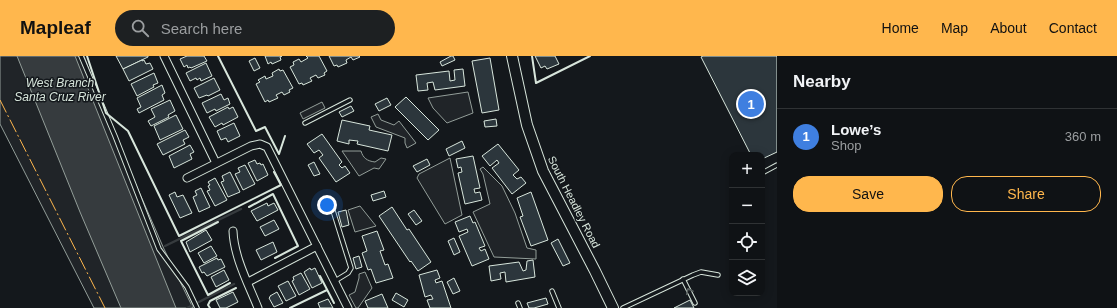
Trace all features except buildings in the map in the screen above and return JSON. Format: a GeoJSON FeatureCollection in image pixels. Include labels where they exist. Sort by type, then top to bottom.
{"type":"FeatureCollection","features":[{"type":"Feature","properties":{"kind":"street"},"geometry":{"type":"LineString","coordinates":[[164,56],[216,163]]}},
{"type":"Feature","properties":{"kind":"street","name":"South Headley Road"},"geometry":{"type":"LineString","coordinates":[[512,56],[527,125],[543,171],[595,271],[612,308]]}},
{"type":"Feature","properties":{"kind":"street"},"geometry":{"type":"LineString","coordinates":[[187,178],[251,146],[260,144],[267,147],[348,308]]}},
{"type":"Feature","properties":{"kind":"street"},"geometry":{"type":"LineString","coordinates":[[233,231],[237,256],[258,308]]}},
{"type":"Feature","properties":{"kind":"street"},"geometry":{"type":"LineString","coordinates":[[248,282],[317,246]]}},
{"type":"Feature","properties":{"kind":"lane"},"geometry":{"type":"LineString","coordinates":[[81,56],[115,136],[159,249],[187,287],[197,308]]}},
{"type":"Feature","properties":{"kind":"lane"},"geometry":{"type":"LineString","coordinates":[[305,123],[350,100]]}},
{"type":"Feature","properties":{"kind":"lane"},"geometry":{"type":"LineString","coordinates":[[765,171],[777,165]]}},
{"type":"Feature","properties":{"kind":"lane"},"geometry":{"type":"LineString","coordinates":[[330,201],[351,268],[348,273],[334,281]]}},
{"type":"Feature","properties":{"kind":"lane"},"geometry":{"type":"LineString","coordinates":[[623,308],[701,272],[718,275]]}},
{"type":"Feature","properties":{"kind":"lane"},"geometry":{"type":"LineString","coordinates":[[683,279],[695,303]]}},
{"type":"Feature","properties":{"kind":"lane"},"geometry":{"type":"LineString","coordinates":[[552,291],[558,308]]}},
{"type":"Feature","properties":{"kind":"lane"},"geometry":{"type":"LineString","coordinates":[[518,303],[520,308]]}},
{"type":"Feature","properties":{"kind":"shaded area"},"geometry":{"type":"Polygon","coordinates":[[[0,56],[84,56],[106,116],[164,249],[193,308],[94,308],[0,124],[0,56]]]}},
{"type":"Feature","properties":{"kind":"shaded area"},"geometry":{"type":"Polygon","coordinates":[[[468,92],[473,113],[447,123],[433,108],[428,98],[468,92]]]}},
{"type":"Feature","properties":{"kind":"shaded area"},"geometry":{"type":"Polygon","coordinates":[[[322,102],[325,108],[303,119],[300,113],[322,102]]]}},
{"type":"Feature","properties":{"kind":"shaded area"},"geometry":{"type":"Polygon","coordinates":[[[378,114],[381,120],[394,125],[399,121],[416,143],[407,148],[405,138],[376,127],[371,117],[378,114]]]}},
{"type":"Feature","properties":{"kind":"shaded area"},"geometry":{"type":"Polygon","coordinates":[[[342,151],[361,151],[364,157],[372,162],[375,162],[381,158],[386,159],[379,169],[374,168],[359,176],[342,151]]]}},
{"type":"Feature","properties":{"kind":"shaded area"},"geometry":{"type":"Polygon","coordinates":[[[450,158],[462,215],[445,224],[417,178],[419,174],[450,158]]]}},
{"type":"Feature","properties":{"kind":"shaded area"},"geometry":{"type":"Polygon","coordinates":[[[483,167],[502,186],[515,213],[527,248],[536,250],[536,259],[494,257],[473,212],[490,204],[483,174],[480,169],[483,167]]]}},
{"type":"Feature","properties":{"kind":"shaded area"},"geometry":{"type":"Polygon","coordinates":[[[360,206],[376,226],[355,232],[348,210],[360,206]]]}},
{"type":"Feature","properties":{"kind":"shaded area"},"geometry":{"type":"Polygon","coordinates":[[[365,272],[372,288],[358,308],[356,308],[349,295],[355,292],[359,274],[365,272]]]}},
{"type":"Feature","properties":{"kind":"water","name":"West Branch Santa Cruz River"},"geometry":{"type":"Polygon","coordinates":[[[17,56],[75,56],[176,308],[121,308],[80,212],[17,56]]]}},
{"type":"Feature","properties":{"kind":"waterway"},"geometry":{"type":"LineString","coordinates":[[165,246],[241,209]]}},
{"type":"Feature","properties":{"kind":"waterway"},"geometry":{"type":"LineString","coordinates":[[187,308],[234,284]]}},
{"type":"Feature","properties":{"kind":"wall"},"geometry":{"type":"LineString","coordinates":[[87,56],[106,113],[128,131],[179,236],[281,185],[274,172]]}},
{"type":"Feature","properties":{"kind":"wall"},"geometry":{"type":"LineString","coordinates":[[218,56],[256,131],[265,127],[279,154],[285,136]]}},
{"type":"Feature","properties":{"kind":"wall"},"geometry":{"type":"LineString","coordinates":[[532,56],[536,83],[590,56]]}},
{"type":"Feature","properties":{"kind":"wall"},"geometry":{"type":"LineString","coordinates":[[249,207],[273,194],[298,246],[275,258]]}},
{"type":"Feature","properties":{"kind":"wall"},"geometry":{"type":"LineString","coordinates":[[218,222],[181,241],[208,295],[230,283]]}},
{"type":"Feature","properties":{"kind":"wall"},"geometry":{"type":"LineString","coordinates":[[320,276],[334,303]]}},
{"type":"Feature","properties":{"kind":"wall"},"geometry":{"type":"LineString","coordinates":[[210,308],[208,305],[210,301],[236,288]]}},
{"type":"Feature","properties":{"kind":"wall"},"geometry":{"type":"LineString","coordinates":[[290,308],[327,290]]}},
{"type":"Feature","properties":{"kind":"power"},"geometry":{"type":"LineString","coordinates":[[0,100],[105,308]]}},
{"type":"Feature","properties":{"kind":"place","name":"Lowe’s"},"geometry":{"type":"Point","coordinates":[751,104]}}]}
